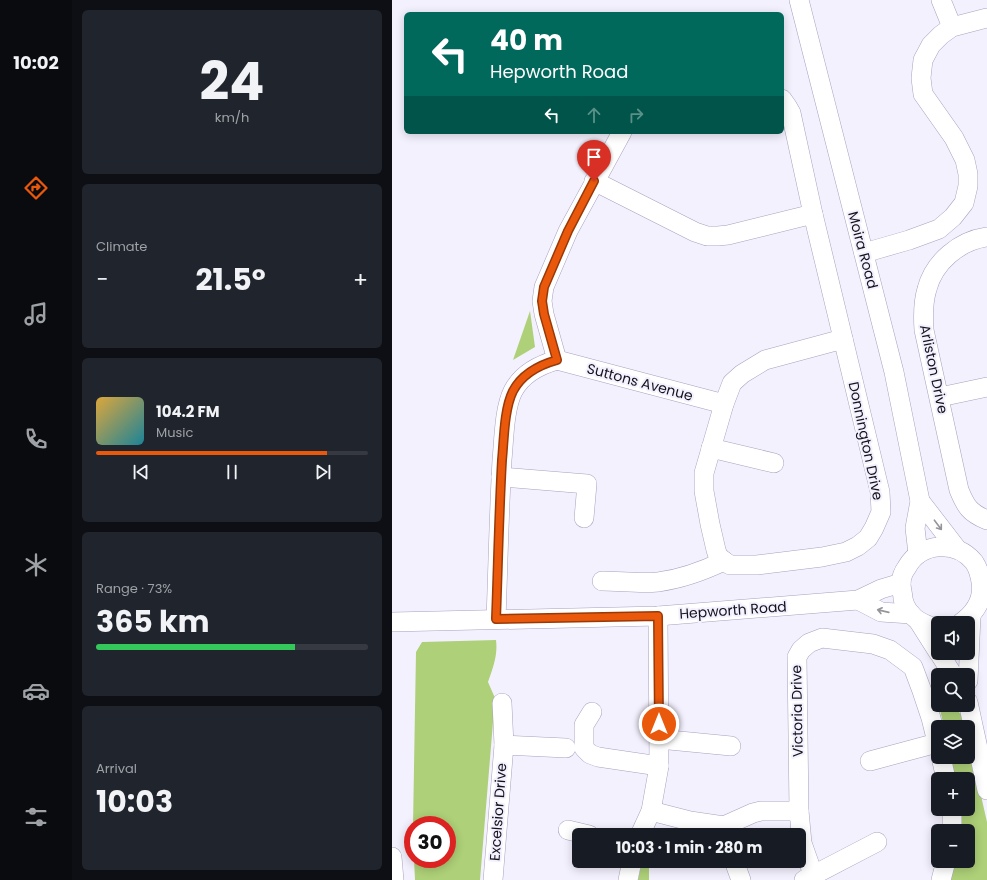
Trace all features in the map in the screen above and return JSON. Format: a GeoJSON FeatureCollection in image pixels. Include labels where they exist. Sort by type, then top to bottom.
{"type":"FeatureCollection","features":[{"type":"Feature","properties":{"kind":"street","name":"Moira Road"},"geometry":{"type":"LineString","coordinates":[[799,0],[894,372],[920,501],[915,528],[918,554]]}},
{"type":"Feature","properties":{"kind":"street"},"geometry":{"type":"LineString","coordinates":[[941,2],[952,27]]}},
{"type":"Feature","properties":{"kind":"street"},"geometry":{"type":"LineString","coordinates":[[864,253],[909,240],[939,229],[953,217],[964,203],[968,186],[968,174],[965,160],[954,138],[923,94],[921,78],[923,60],[931,45],[952,27],[987,18]]}},
{"type":"Feature","properties":{"kind":"street","name":"Donnington Drive"},"geometry":{"type":"LineString","coordinates":[[724,561],[730,565],[757,565],[822,557],[846,552],[863,542],[874,528],[880,512],[880,492],[813,214],[791,114],[784,102]]}},
{"type":"Feature","properties":{"kind":"street"},"geometry":{"type":"LineString","coordinates":[[496,619],[501,477],[505,422],[513,392],[520,380],[531,370],[545,363],[557,360],[544,314],[542,301],[544,287],[568,231],[621,134]]}},
{"type":"Feature","properties":{"kind":"street"},"geometry":{"type":"LineString","coordinates":[[594,181],[683,226],[707,236],[728,235],[813,214]]}},
{"type":"Feature","properties":{"kind":"street","name":"Arliston Drive"},"geometry":{"type":"LineString","coordinates":[[987,237],[977,238],[956,248],[938,267],[931,277],[927,289],[923,316],[924,330],[940,397],[959,490],[964,502],[971,512],[987,520]]}},
{"type":"Feature","properties":{"kind":"street"},"geometry":{"type":"LineString","coordinates":[[602,581],[657,582],[683,577],[706,570],[724,561],[718,556],[710,524],[704,491],[704,473],[724,404],[732,383],[742,374],[764,360],[843,339]]}},
{"type":"Feature","properties":{"kind":"street","name":"Suttons Avenue"},"geometry":{"type":"LineString","coordinates":[[557,360],[724,404]]}},
{"type":"Feature","properties":{"kind":"street"},"geometry":{"type":"LineString","coordinates":[[940,397],[987,387]]}},
{"type":"Feature","properties":{"kind":"street"},"geometry":{"type":"LineString","coordinates":[[711,448],[774,463]]}},
{"type":"Feature","properties":{"kind":"street"},"geometry":{"type":"LineString","coordinates":[[501,477],[587,484],[584,518]]}},
{"type":"Feature","properties":{"kind":"street","name":"Moira Road"},"geometry":{"type":"LineString","coordinates":[[920,501],[962,552],[975,563],[979,572],[984,594]]}},
{"type":"Feature","properties":{"kind":"street"},"geometry":{"type":"LineString","coordinates":[[931,642],[905,605],[900,583],[903,572],[918,554],[930,548],[944,546],[962,552],[987,556]]}},
{"type":"Feature","properties":{"kind":"street","name":"Hepworth Road"},"geometry":{"type":"LineString","coordinates":[[392,622],[658,616],[858,600],[881,589],[900,583]]}},
{"type":"Feature","properties":{"kind":"street"},"geometry":{"type":"LineString","coordinates":[[970,616],[978,607],[984,594]]}},
{"type":"Feature","properties":{"kind":"street"},"geometry":{"type":"LineString","coordinates":[[858,600],[881,612],[915,618],[931,626]]}},
{"type":"Feature","properties":{"kind":"street"},"geometry":{"type":"LineString","coordinates":[[643,828],[651,811],[659,766],[658,616]]}},
{"type":"Feature","properties":{"kind":"street","name":"Victoria Drive"},"geometry":{"type":"LineString","coordinates":[[810,879],[802,843],[799,811],[797,657],[801,650],[809,643],[822,638],[873,644],[890,650],[913,667],[922,690],[931,721]]}},
{"type":"Feature","properties":{"kind":"street","name":"Excelsior Drive"},"geometry":{"type":"LineString","coordinates":[[493,880],[504,745],[502,703]]}},
{"type":"Feature","properties":{"kind":"street"},"geometry":{"type":"LineString","coordinates":[[592,712],[584,725],[584,748],[590,754],[598,757],[659,766]]}},
{"type":"Feature","properties":{"kind":"street"},"geometry":{"type":"LineString","coordinates":[[970,712],[987,790]]}},
{"type":"Feature","properties":{"kind":"street"},"geometry":{"type":"LineString","coordinates":[[659,740],[731,746]]}},
{"type":"Feature","properties":{"kind":"street","name":"Excelsior Drive"},"geometry":{"type":"LineString","coordinates":[[504,745],[566,748]]}},
{"type":"Feature","properties":{"kind":"street"},"geometry":{"type":"LineString","coordinates":[[870,761],[931,750]]}},
{"type":"Feature","properties":{"kind":"street"},"geometry":{"type":"LineString","coordinates":[[651,811],[717,828]]}},
{"type":"Feature","properties":{"kind":"street"},"geometry":{"type":"LineString","coordinates":[[728,828],[753,813],[761,811],[799,811]]}},
{"type":"Feature","properties":{"kind":"street"},"geometry":{"type":"LineString","coordinates":[[568,830],[572,831]]}},
{"type":"Feature","properties":{"kind":"street"},"geometry":{"type":"LineString","coordinates":[[810,879],[877,842]]}},
{"type":"Feature","properties":{"kind":"street"},"geometry":{"type":"LineString","coordinates":[[392,857],[394,880]]}},
{"type":"Feature","properties":{"kind":"street"},"geometry":{"type":"LineString","coordinates":[[628,880],[631,868]]}},
{"type":"Feature","properties":{"kind":"street"},"geometry":{"type":"LineString","coordinates":[[737,868],[741,880]]}},
{"type":"Feature","properties":{"kind":"street"},"geometry":{"type":"LineString","coordinates":[[941,880],[944,868]]}},
{"type":"Feature","properties":{"kind":"green space"},"geometry":{"type":"Polygon","coordinates":[[[530,311],[535,347],[513,360],[530,311]]]}},
{"type":"Feature","properties":{"kind":"green space"},"geometry":{"type":"Polygon","coordinates":[[[496,640],[496,656],[488,682],[495,698],[480,880],[415,880],[414,868],[456,868],[456,816],[413,816],[416,652],[422,642],[496,640]]]}},
{"type":"Feature","properties":{"kind":"green space"},"geometry":{"type":"Polygon","coordinates":[[[941,712],[959,712],[964,720],[942,720],[941,712]]]}},
{"type":"Feature","properties":{"kind":"green space"},"geometry":{"type":"Polygon","coordinates":[[[952,764],[974,764],[987,822],[987,880],[948,880],[952,868],[975,868],[975,824],[961,824],[962,816],[975,816],[975,772],[953,772],[952,764]]]}},
{"type":"Feature","properties":{"kind":"green space"},"geometry":{"type":"Polygon","coordinates":[[[641,868],[649,868],[649,880],[638,880],[641,868]]]}},
{"type":"Feature","properties":{"kind":"route"},"geometry":{"type":"LineString","coordinates":[[594,181],[568,231],[544,287],[542,301],[544,314],[557,360],[545,363],[531,370],[520,380],[513,392],[505,422],[501,477],[496,619],[658,616],[659,724]]}}]}
